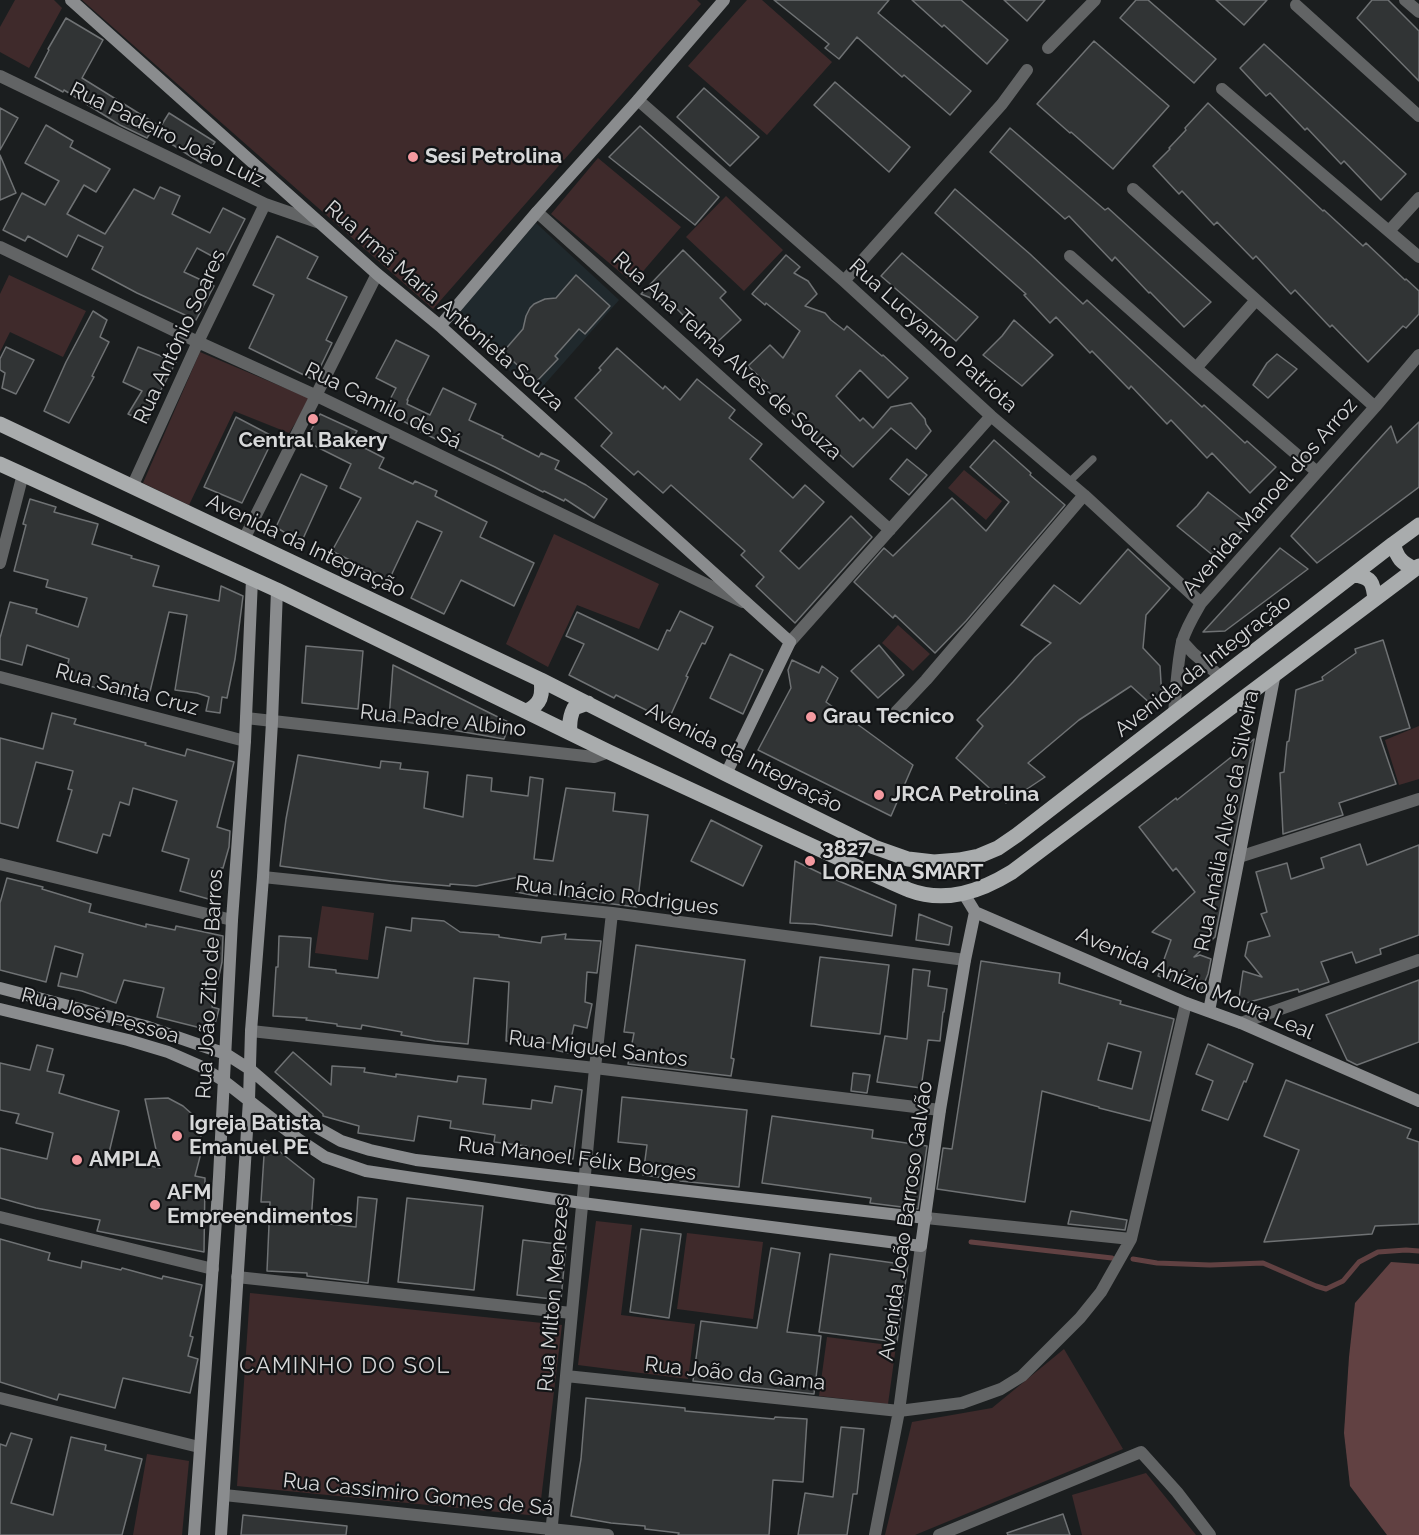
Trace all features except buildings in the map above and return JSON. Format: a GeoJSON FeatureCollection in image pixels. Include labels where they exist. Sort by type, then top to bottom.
{"type":"FeatureCollection","features":[{"type":"Feature","properties":{"kind":"main road","name":"Avenida da Integração"},"geometry":{"type":"LineString","coordinates":[[0,424],[542,680],[874,847],[908,859],[934,862],[979,856],[1017,836],[1419,525]]}},
{"type":"Feature","properties":{"kind":"main road"},"geometry":{"type":"LineString","coordinates":[[0,464],[277,590],[609,752],[911,891],[931,896],[964,894],[990,885],[1012,872],[1417,567]]}},
{"type":"Feature","properties":{"kind":"main road"},"geometry":{"type":"LineString","coordinates":[[1393,544],[1402,563],[1417,567]]}},
{"type":"Feature","properties":{"kind":"main road"},"geometry":{"type":"LineString","coordinates":[[1354,574],[1364,576],[1369,580],[1374,589],[1375,599]]}},
{"type":"Feature","properties":{"kind":"main road"},"geometry":{"type":"LineString","coordinates":[[527,711],[533,708],[543,693],[542,680]]}},
{"type":"Feature","properties":{"kind":"main road"},"geometry":{"type":"LineString","coordinates":[[570,732],[569,724],[574,708],[588,703]]}},
{"type":"Feature","properties":{"kind":"street","name":"Rua Irmã Maria Antonieta Souza"},"geometry":{"type":"LineString","coordinates":[[71,0],[377,274],[440,326],[790,642]]}},
{"type":"Feature","properties":{"kind":"street"},"geometry":{"type":"LineString","coordinates":[[1048,48],[1095,0]]}},
{"type":"Feature","properties":{"kind":"street"},"geometry":{"type":"LineString","coordinates":[[1405,0],[1419,12]]}},
{"type":"Feature","properties":{"kind":"street"},"geometry":{"type":"LineString","coordinates":[[440,326],[723,1]]}},
{"type":"Feature","properties":{"kind":"street"},"geometry":{"type":"LineString","coordinates":[[1296,4],[1419,116]]}},
{"type":"Feature","properties":{"kind":"street"},"geometry":{"type":"LineString","coordinates":[[844,281],[1002,104],[1027,70]]}},
{"type":"Feature","properties":{"kind":"street","name":"Rua Padeiro João Luiz"},"geometry":{"type":"LineString","coordinates":[[0,76],[264,204],[321,223]]}},
{"type":"Feature","properties":{"kind":"street"},"geometry":{"type":"LineString","coordinates":[[1222,89],[1419,257]]}},
{"type":"Feature","properties":{"kind":"street","name":"Rua Lucyanno Patriota"},"geometry":{"type":"LineString","coordinates":[[638,100],[844,281],[991,416],[1084,495],[1201,603]]}},
{"type":"Feature","properties":{"kind":"street"},"geometry":{"type":"LineString","coordinates":[[1133,189],[1375,406]]}},
{"type":"Feature","properties":{"kind":"street"},"geometry":{"type":"LineString","coordinates":[[1389,231],[1419,198]]}},
{"type":"Feature","properties":{"kind":"street","name":"Rua Antônio Soares"},"geometry":{"type":"LineString","coordinates":[[132,487],[264,204]]}},
{"type":"Feature","properties":{"kind":"street","name":"Rua Ana Telma Alves de Souza"},"geometry":{"type":"LineString","coordinates":[[537,212],[890,530]]}},
{"type":"Feature","properties":{"kind":"street","name":"Rua Camilo de Sá"},"geometry":{"type":"LineString","coordinates":[[0,247],[317,396],[747,604]]}},
{"type":"Feature","properties":{"kind":"street"},"geometry":{"type":"LineString","coordinates":[[1070,256],[1317,472]]}},
{"type":"Feature","properties":{"kind":"street"},"geometry":{"type":"LineString","coordinates":[[244,539],[377,274]]}},
{"type":"Feature","properties":{"kind":"street"},"geometry":{"type":"LineString","coordinates":[[1196,368],[1256,300]]}},
{"type":"Feature","properties":{"kind":"street","name":"Avenida Manoel dos Arroz"},"geometry":{"type":"LineString","coordinates":[[1174,714],[1182,641],[1201,603],[1419,355]]}},
{"type":"Feature","properties":{"kind":"street"},"geometry":{"type":"LineString","coordinates":[[726,774],[790,642],[991,416]]}},
{"type":"Feature","properties":{"kind":"street"},"geometry":{"type":"LineString","coordinates":[[0,563],[23,474]]}},
{"type":"Feature","properties":{"kind":"street"},"geometry":{"type":"LineString","coordinates":[[893,715],[926,680],[1084,495]]}},
{"type":"Feature","properties":{"kind":"street","name":"Rua João Zito de Barros"},"geometry":{"type":"LineString","coordinates":[[194,1535],[219,1177],[232,920],[245,741],[252,579]]}},
{"type":"Feature","properties":{"kind":"street","name":"Rua João Zito de Barros"},"geometry":{"type":"LineString","coordinates":[[221,1535],[249,1100],[251,1031],[263,877],[277,590]]}},
{"type":"Feature","properties":{"kind":"street"},"geometry":{"type":"LineString","coordinates":[[1182,641],[1193,654],[1222,678]]}},
{"type":"Feature","properties":{"kind":"street","name":"Rua Anália Alves da Silveira"},"geometry":{"type":"LineString","coordinates":[[1209,1011],[1275,673]]}},
{"type":"Feature","properties":{"kind":"street","name":"Rua Santa Cruz"},"geometry":{"type":"LineString","coordinates":[[0,677],[245,741]]}},
{"type":"Feature","properties":{"kind":"street","name":"Rua Padre Albino"},"geometry":{"type":"LineString","coordinates":[[246,718],[594,757],[609,752]]}},
{"type":"Feature","properties":{"kind":"street"},"geometry":{"type":"LineString","coordinates":[[1239,857],[1419,799]]}},
{"type":"Feature","properties":{"kind":"street"},"geometry":{"type":"LineString","coordinates":[[0,864],[232,920]]}},
{"type":"Feature","properties":{"kind":"street","name":"Rua Inácio Rodrigues"},"geometry":{"type":"LineString","coordinates":[[263,877],[612,913],[965,960]]}},
{"type":"Feature","properties":{"kind":"street"},"geometry":{"type":"LineString","coordinates":[[964,894],[975,912]]}},
{"type":"Feature","properties":{"kind":"street","name":"Avenida Anízio Moura Leal"},"geometry":{"type":"LineString","coordinates":[[975,912],[1186,1003],[1241,1023],[1419,1101]]}},
{"type":"Feature","properties":{"kind":"street","name":"Avenida João Barroso Galvão"},"geometry":{"type":"LineString","coordinates":[[875,1535],[899,1411],[940,1110],[975,912]]}},
{"type":"Feature","properties":{"kind":"street","name":"Rua Milton Menezes"},"geometry":{"type":"LineString","coordinates":[[551,1532],[612,913]]}},
{"type":"Feature","properties":{"kind":"street"},"geometry":{"type":"LineString","coordinates":[[1241,1023],[1419,960]]}},
{"type":"Feature","properties":{"kind":"street","name":"Rua José Pessoa"},"geometry":{"type":"LineString","coordinates":[[0,988],[145,1026],[226,1054],[250,1070]]}},
{"type":"Feature","properties":{"kind":"street"},"geometry":{"type":"LineString","coordinates":[[899,1411],[962,1402],[1001,1389],[1022,1376],[1080,1318],[1101,1292],[1131,1239],[1186,1003]]}},
{"type":"Feature","properties":{"kind":"street","name":"Rua José Pessoa"},"geometry":{"type":"LineString","coordinates":[[0,1009],[168,1052],[200,1066],[249,1100]]}},
{"type":"Feature","properties":{"kind":"street","name":"Rua Miguel Santos"},"geometry":{"type":"LineString","coordinates":[[251,1031],[595,1068],[940,1110]]}},
{"type":"Feature","properties":{"kind":"street","name":"Rua Manoel Félix Borges"},"geometry":{"type":"LineString","coordinates":[[250,1070],[318,1128],[341,1141],[370,1150],[416,1160],[926,1218]]}},
{"type":"Feature","properties":{"kind":"street","name":"Rua Manoel Félix Borges"},"geometry":{"type":"LineString","coordinates":[[249,1100],[298,1139],[325,1157],[366,1171],[582,1203],[921,1246]]}},
{"type":"Feature","properties":{"kind":"street"},"geometry":{"type":"LineString","coordinates":[[0,1217],[213,1269]]}},
{"type":"Feature","properties":{"kind":"street"},"geometry":{"type":"LineString","coordinates":[[926,1218],[1131,1239]]}},
{"type":"Feature","properties":{"kind":"street"},"geometry":{"type":"LineString","coordinates":[[237,1277],[571,1313]]}},
{"type":"Feature","properties":{"kind":"street","name":"Rua João da Gama"},"geometry":{"type":"LineString","coordinates":[[566,1376],[899,1411]]}},
{"type":"Feature","properties":{"kind":"street"},"geometry":{"type":"LineString","coordinates":[[0,1398],[200,1448]]}},
{"type":"Feature","properties":{"kind":"street"},"geometry":{"type":"LineString","coordinates":[[939,1535],[1141,1452],[1177,1492],[1210,1535]]}},
{"type":"Feature","properties":{"kind":"street","name":"Rua Cassimiro Gomes de Sá"},"geometry":{"type":"LineString","coordinates":[[224,1495],[551,1532],[608,1535]]}},
{"type":"Feature","properties":{"kind":"lane"},"geometry":{"type":"LineString","coordinates":[[1069,482],[1094,459]]}},
{"type":"Feature","properties":{"kind":"shaded area"},"geometry":{"type":"Polygon","coordinates":[[[15,0],[54,0],[62,8],[29,68],[0,52],[0,27],[15,0]]]}},
{"type":"Feature","properties":{"kind":"shaded area","name":"Sesi Petrolina"},"geometry":{"type":"Polygon","coordinates":[[[82,0],[697,0],[701,4],[433,309],[82,0]]]}},
{"type":"Feature","properties":{"kind":"shaded area"},"geometry":{"type":"Polygon","coordinates":[[[747,0],[762,0],[832,62],[767,135],[688,66],[747,0]]]}},
{"type":"Feature","properties":{"kind":"shaded area"},"geometry":{"type":"Polygon","coordinates":[[[598,158],[681,227],[633,283],[551,214],[598,158]]]}},
{"type":"Feature","properties":{"kind":"shaded area"},"geometry":{"type":"Polygon","coordinates":[[[726,196],[783,250],[744,291],[686,237],[726,196]]]}},
{"type":"Feature","properties":{"kind":"shaded area"},"geometry":{"type":"Polygon","coordinates":[[[536,223],[619,300],[536,394],[452,320],[536,223]]]}},
{"type":"Feature","properties":{"kind":"shaded area"},"geometry":{"type":"Polygon","coordinates":[[[9,275],[86,311],[63,357],[10,332],[0,352],[0,294],[9,275]]]}},
{"type":"Feature","properties":{"kind":"shaded area"},"geometry":{"type":"Polygon","coordinates":[[[200,352],[311,399],[289,433],[234,411],[189,505],[143,483],[200,352]]]}},
{"type":"Feature","properties":{"kind":"shaded area"},"geometry":{"type":"Polygon","coordinates":[[[964,470],[1002,501],[986,520],[948,488],[964,470]]]}},
{"type":"Feature","properties":{"kind":"shaded area"},"geometry":{"type":"Polygon","coordinates":[[[554,534],[659,584],[639,629],[577,605],[548,667],[506,644],[554,534]]]}},
{"type":"Feature","properties":{"kind":"shaded area"},"geometry":{"type":"Polygon","coordinates":[[[898,625],[930,654],[913,671],[882,643],[898,625]]]}},
{"type":"Feature","properties":{"kind":"shaded area"},"geometry":{"type":"Polygon","coordinates":[[[1419,726],[1419,779],[1399,785],[1385,740],[1419,726]]]}},
{"type":"Feature","properties":{"kind":"shaded area"},"geometry":{"type":"Polygon","coordinates":[[[322,906],[374,913],[368,960],[315,953],[322,906]]]}},
{"type":"Feature","properties":{"kind":"shaded area"},"geometry":{"type":"Polygon","coordinates":[[[596,1221],[632,1225],[621,1315],[695,1324],[688,1379],[578,1365],[596,1221]]]}},
{"type":"Feature","properties":{"kind":"shaded area"},"geometry":{"type":"Polygon","coordinates":[[[687,1233],[763,1242],[753,1319],[677,1309],[687,1233]]]}},
{"type":"Feature","properties":{"kind":"shaded area"},"geometry":{"type":"Polygon","coordinates":[[[1391,1262],[1419,1264],[1419,1535],[1387,1535],[1350,1486],[1344,1433],[1355,1303],[1391,1262]]]}},
{"type":"Feature","properties":{"kind":"shaded area"},"geometry":{"type":"Polygon","coordinates":[[[250,1293],[562,1325],[539,1516],[237,1486],[250,1293]]]}},
{"type":"Feature","properties":{"kind":"shaded area"},"geometry":{"type":"Polygon","coordinates":[[[827,1337],[896,1346],[888,1404],[819,1396],[827,1337]]]}},
{"type":"Feature","properties":{"kind":"shaded area"},"geometry":{"type":"Polygon","coordinates":[[[1064,1349],[1123,1449],[915,1535],[885,1535],[912,1422],[992,1408],[1064,1349]]]}},
{"type":"Feature","properties":{"kind":"shaded area"},"geometry":{"type":"Polygon","coordinates":[[[147,1454],[189,1461],[182,1535],[133,1535],[147,1454]]]}},
{"type":"Feature","properties":{"kind":"shaded area"},"geometry":{"type":"Polygon","coordinates":[[[1146,1473],[1196,1535],[1082,1535],[1072,1495],[1146,1473]]]}},
{"type":"Feature","properties":{"kind":"waterway"},"geometry":{"type":"LineString","coordinates":[[971,1242],[1112,1258]]}},
{"type":"Feature","properties":{"kind":"waterway"},"geometry":{"type":"LineString","coordinates":[[1133,1259],[1157,1263],[1210,1265],[1263,1263],[1326,1289],[1343,1281],[1359,1262],[1378,1252],[1419,1251]]}},
{"type":"Feature","properties":{"kind":"place","name":"Sesi Petrolina"},"geometry":{"type":"Point","coordinates":[413,157]}},
{"type":"Feature","properties":{"kind":"place","name":"Central Bakery"},"geometry":{"type":"Point","coordinates":[313,419]}},
{"type":"Feature","properties":{"kind":"place","name":"Grau Tecnico"},"geometry":{"type":"Point","coordinates":[811,717]}},
{"type":"Feature","properties":{"kind":"place","name":"JRCA Petrolina"},"geometry":{"type":"Point","coordinates":[879,795]}},
{"type":"Feature","properties":{"kind":"place","name":"3827 - LORENA SMART"},"geometry":{"type":"Point","coordinates":[810,861]}},
{"type":"Feature","properties":{"kind":"place","name":"Igreja Batista Emanuel PE"},"geometry":{"type":"Point","coordinates":[177,1136]}},
{"type":"Feature","properties":{"kind":"place","name":"AMPLA"},"geometry":{"type":"Point","coordinates":[77,1160]}},
{"type":"Feature","properties":{"kind":"place","name":"AFM Empreendimentos"},"geometry":{"type":"Point","coordinates":[155,1205]}},
{"type":"Feature","properties":{"kind":"district","name":"CAMINHO DO SOL"},"geometry":{"type":"Point","coordinates":[345,1366]}}]}
